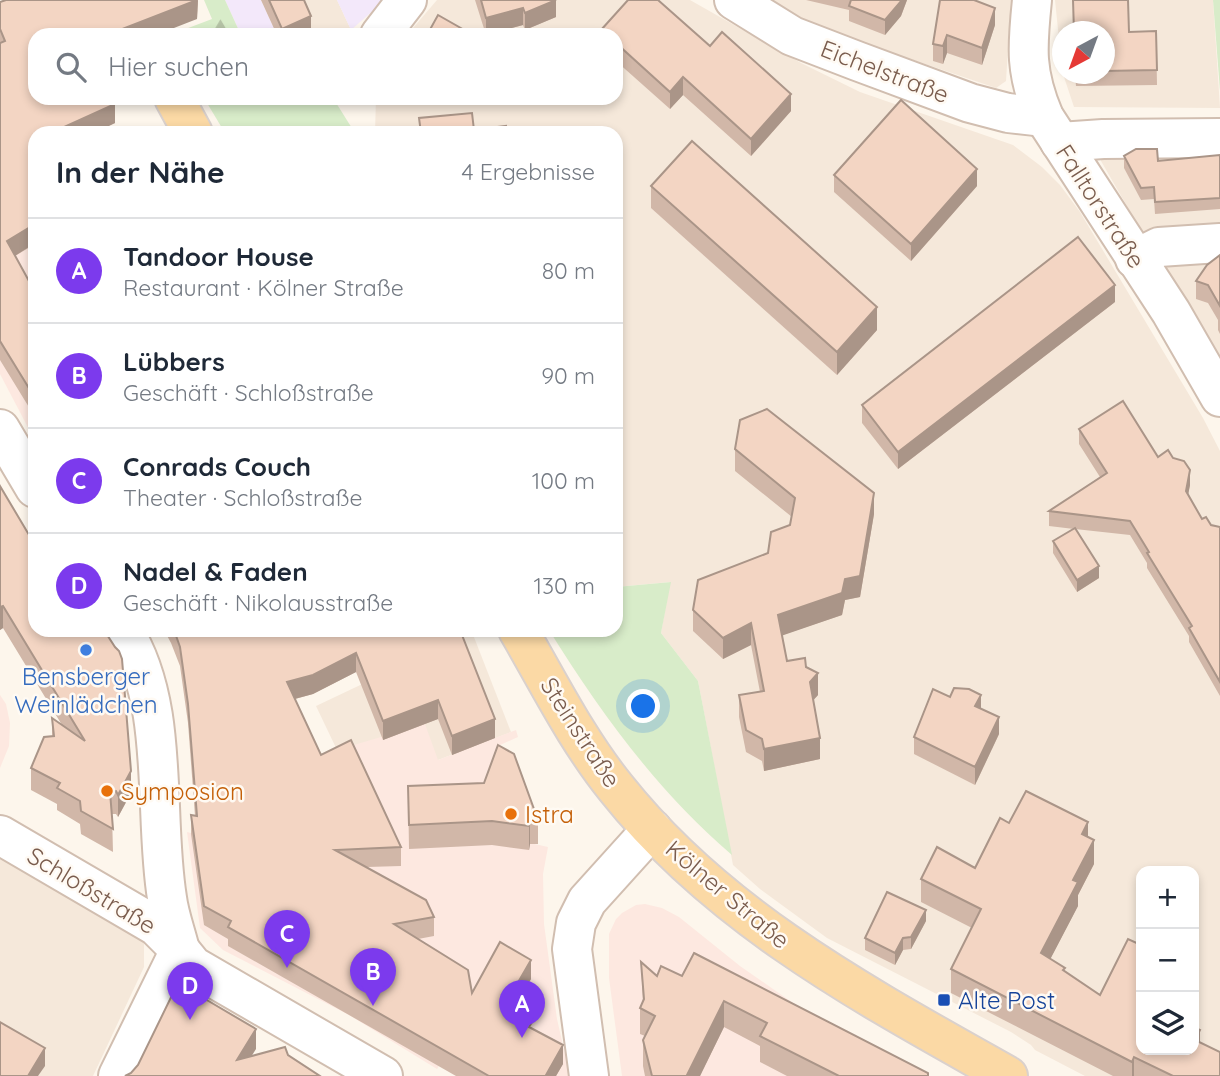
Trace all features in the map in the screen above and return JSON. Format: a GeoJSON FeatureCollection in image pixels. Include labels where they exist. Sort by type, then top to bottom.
{"type":"FeatureCollection","features":[{"type":"Feature","properties":{"kind":"main road"},"geometry":{"type":"LineString","coordinates":[[178,105],[189,126]]}},
{"type":"Feature","properties":{"kind":"main road","name":"Steinstraße"},"geometry":{"type":"LineString","coordinates":[[522,637],[582,739],[615,788],[652,829]]}},
{"type":"Feature","properties":{"kind":"main road","name":"Kölner Straße"},"geometry":{"type":"LineString","coordinates":[[652,829],[711,885],[779,941],[863,994],[1008,1076]]}},
{"type":"Feature","properties":{"kind":"street"},"geometry":{"type":"LineString","coordinates":[[385,28],[407,0]]}},
{"type":"Feature","properties":{"kind":"street","name":"Eichelstraße"},"geometry":{"type":"LineString","coordinates":[[734,0],[792,36],[970,103],[1008,113],[1052,130],[1103,139],[1220,138]]}},
{"type":"Feature","properties":{"kind":"street","name":"Falltorstraße"},"geometry":{"type":"LineString","coordinates":[[1032,0],[1027,57],[1032,89],[1052,130],[1171,312],[1220,397]]}},
{"type":"Feature","properties":{"kind":"street"},"geometry":{"type":"LineString","coordinates":[[1135,258],[1159,247],[1220,243]]}},
{"type":"Feature","properties":{"kind":"street"},"geometry":{"type":"LineString","coordinates":[[0,429],[28,476]]}},
{"type":"Feature","properties":{"kind":"street","name":"Schloßstraße"},"geometry":{"type":"LineString","coordinates":[[127,637],[148,688],[155,734],[167,899],[180,950]]}},
{"type":"Feature","properties":{"kind":"street","name":"Kölner Straße"},"geometry":{"type":"LineString","coordinates":[[589,1076],[572,948],[576,923],[587,901],[652,829]]}},
{"type":"Feature","properties":{"kind":"street","name":"Schloßstraße"},"geometry":{"type":"LineString","coordinates":[[0,835],[156,926],[193,967],[383,1076]]}},
{"type":"Feature","properties":{"kind":"street"},"geometry":{"type":"LineString","coordinates":[[118,1076],[180,950]]}},
{"type":"Feature","properties":{"kind":"shaded area"},"geometry":{"type":"Polygon","coordinates":[[[225,0],[261,0],[274,28],[238,28],[225,0]]]}},
{"type":"Feature","properties":{"kind":"shaded area"},"geometry":{"type":"Polygon","coordinates":[[[261,0],[337,0],[350,28],[274,28],[261,0]]]}},
{"type":"Feature","properties":{"kind":"shaded area"},"geometry":{"type":"Polygon","coordinates":[[[337,0],[385,0],[353,28],[350,28],[337,0]]]}},
{"type":"Feature","properties":{"kind":"shaded area"},"geometry":{"type":"Polygon","coordinates":[[[437,0],[690,0],[801,63],[860,92],[1013,145],[1060,185],[1080,212],[1220,451],[1220,1076],[1085,1076],[1035,1050],[1011,1032],[827,938],[760,889],[733,865],[698,681],[661,633],[670,582],[623,586],[623,126],[375,126],[376,105],[623,105],[623,28],[413,28],[437,0]]]}},
{"type":"Feature","properties":{"kind":"shaded area"},"geometry":{"type":"Polygon","coordinates":[[[769,0],[1011,0],[1006,81],[996,88],[816,27],[769,0]]]}},
{"type":"Feature","properties":{"kind":"shaded area"},"geometry":{"type":"Polygon","coordinates":[[[1055,0],[1213,0],[1220,108],[1074,107],[1066,84],[1115,84],[1115,21],[1057,21],[1055,0]]]}},
{"type":"Feature","properties":{"kind":"shaded area"},"geometry":{"type":"Polygon","coordinates":[[[1220,148],[1220,237],[1147,241],[1101,161],[1101,156],[1220,148]]]}},
{"type":"Feature","properties":{"kind":"shaded area"},"geometry":{"type":"Polygon","coordinates":[[[28,197],[28,427],[0,374],[0,202],[28,197]]]}},
{"type":"Feature","properties":{"kind":"shaded area"},"geometry":{"type":"Polygon","coordinates":[[[1220,251],[1220,362],[1156,254],[1220,251]]]}},
{"type":"Feature","properties":{"kind":"shaded area"},"geometry":{"type":"Polygon","coordinates":[[[461,637],[474,637],[511,732],[438,760],[337,750],[316,706],[461,637]]]}},
{"type":"Feature","properties":{"kind":"shaded area"},"geometry":{"type":"Polygon","coordinates":[[[0,695],[6,704],[10,723],[9,746],[0,768],[0,695]]]}},
{"type":"Feature","properties":{"kind":"shaded area"},"geometry":{"type":"Polygon","coordinates":[[[425,724],[438,760],[516,730],[518,737],[498,746],[530,843],[548,847],[543,874],[544,924],[557,1019],[570,1076],[457,1076],[439,1066],[437,1069],[349,1015],[223,950],[200,928],[187,832],[265,853],[337,750],[425,724]]]}},
{"type":"Feature","properties":{"kind":"shaded area"},"geometry":{"type":"Polygon","coordinates":[[[0,855],[144,940],[144,967],[93,1076],[0,1076],[0,855]]]}},
{"type":"Feature","properties":{"kind":"shaded area"},"geometry":{"type":"Polygon","coordinates":[[[636,905],[662,908],[679,917],[740,966],[826,1026],[912,1076],[622,1076],[609,978],[609,934],[622,913],[636,905]]]}},
{"type":"Feature","properties":{"kind":"green space"},"geometry":{"type":"Polygon","coordinates":[[[204,0],[225,0],[238,28],[188,28],[212,19],[204,0]]]}},
{"type":"Feature","properties":{"kind":"green space"},"geometry":{"type":"Polygon","coordinates":[[[1213,0],[1220,0],[1220,91],[1213,0]]]}},
{"type":"Feature","properties":{"kind":"green space"},"geometry":{"type":"Polygon","coordinates":[[[208,105],[337,105],[351,126],[221,126],[208,105]]]}},
{"type":"Feature","properties":{"kind":"green space"},"geometry":{"type":"Polygon","coordinates":[[[671,582],[661,633],[698,681],[732,855],[679,805],[632,750],[554,637],[623,637],[623,586],[671,582]]]}},
{"type":"Feature","properties":{"kind":"building"},"geometry":{"type":"Polygon","coordinates":[[[197,0],[125,28],[28,28],[28,105],[113,105],[66,126],[28,126],[28,228],[7,241],[28,279],[28,387],[0,341],[0,43],[5,41],[0,29],[0,2],[197,0]]]}},
{"type":"Feature","properties":{"kind":"building"},"geometry":{"type":"Polygon","coordinates":[[[269,0],[304,0],[311,16],[282,28],[269,0]]]}},
{"type":"Feature","properties":{"kind":"building"},"geometry":{"type":"Polygon","coordinates":[[[481,0],[556,0],[525,13],[523,8],[486,18],[481,0]]]}},
{"type":"Feature","properties":{"kind":"building"},"geometry":{"type":"Polygon","coordinates":[[[628,0],[658,0],[710,46],[722,32],[791,94],[751,139],[683,77],[670,92],[623,49],[623,28],[603,28],[628,0]]]}},
{"type":"Feature","properties":{"kind":"building"},"geometry":{"type":"Polygon","coordinates":[[[851,0],[902,0],[885,20],[849,6],[851,0]]]}},
{"type":"Feature","properties":{"kind":"building"},"geometry":{"type":"Polygon","coordinates":[[[940,0],[974,0],[995,8],[982,48],[947,35],[943,46],[933,44],[940,0]]]}},
{"type":"Feature","properties":{"kind":"building"},"geometry":{"type":"Polygon","coordinates":[[[1073,0],[1128,0],[1129,32],[1156,31],[1157,70],[1115,71],[1115,21],[1074,21],[1073,0]]]}},
{"type":"Feature","properties":{"kind":"building"},"geometry":{"type":"Polygon","coordinates":[[[438,15],[461,28],[431,28],[438,15]]]}},
{"type":"Feature","properties":{"kind":"building"},"geometry":{"type":"Polygon","coordinates":[[[901,100],[977,169],[911,244],[834,175],[901,100]]]}},
{"type":"Feature","properties":{"kind":"building"},"geometry":{"type":"Polygon","coordinates":[[[472,113],[474,126],[420,126],[419,118],[472,113]]]}},
{"type":"Feature","properties":{"kind":"building"},"geometry":{"type":"Polygon","coordinates":[[[692,141],[877,307],[837,352],[651,186],[692,141]]]}},
{"type":"Feature","properties":{"kind":"building"},"geometry":{"type":"Polygon","coordinates":[[[1136,149],[1157,149],[1158,161],[1220,155],[1220,198],[1155,202],[1154,187],[1141,188],[1124,156],[1136,149]]]}},
{"type":"Feature","properties":{"kind":"building"},"geometry":{"type":"Polygon","coordinates":[[[1078,237],[1115,285],[898,452],[862,405],[1078,237]]]}},
{"type":"Feature","properties":{"kind":"building"},"geometry":{"type":"Polygon","coordinates":[[[1220,255],[1220,306],[1208,285],[1196,281],[1207,265],[1220,255]]]}},
{"type":"Feature","properties":{"kind":"building"},"geometry":{"type":"Polygon","coordinates":[[[1123,401],[1158,457],[1168,450],[1173,458],[1184,461],[1190,470],[1186,491],[1202,519],[1206,517],[1211,525],[1220,527],[1220,682],[1189,628],[1192,626],[1130,521],[1049,511],[1107,473],[1079,429],[1123,401]]]}},
{"type":"Feature","properties":{"kind":"building"},"geometry":{"type":"Polygon","coordinates":[[[767,409],[874,493],[860,576],[845,579],[842,593],[778,615],[787,661],[805,658],[806,667],[818,673],[810,682],[820,738],[764,749],[762,739],[746,730],[739,695],[764,691],[751,623],[723,638],[693,610],[698,580],[768,553],[771,532],[790,525],[795,498],[735,449],[740,420],[767,409]]]}},
{"type":"Feature","properties":{"kind":"building"},"geometry":{"type":"Polygon","coordinates":[[[0,486],[28,533],[28,637],[109,637],[122,659],[131,771],[118,795],[116,791],[110,792],[113,829],[81,811],[80,801],[57,788],[60,783],[31,768],[44,737],[54,736],[52,718],[85,741],[3,606],[0,607],[0,486]]]}},
{"type":"Feature","properties":{"kind":"building"},"geometry":{"type":"Polygon","coordinates":[[[1075,528],[1099,566],[1077,580],[1053,541],[1075,528]]]}},
{"type":"Feature","properties":{"kind":"building"},"geometry":{"type":"Polygon","coordinates":[[[176,637],[463,637],[495,719],[452,736],[438,700],[383,721],[356,653],[313,675],[287,682],[321,755],[351,740],[401,847],[335,850],[426,900],[434,917],[394,924],[468,970],[472,993],[500,942],[531,960],[505,1005],[532,1022],[529,1027],[563,1045],[546,1075],[548,1076],[489,1076],[228,927],[231,921],[204,906],[191,815],[197,816],[188,704],[176,637]]]}},
{"type":"Feature","properties":{"kind":"building"},"geometry":{"type":"Polygon","coordinates":[[[954,688],[969,689],[981,695],[975,706],[999,717],[975,767],[914,737],[933,689],[950,697],[954,688]]]}},
{"type":"Feature","properties":{"kind":"building"},"geometry":{"type":"Polygon","coordinates":[[[498,745],[514,754],[538,820],[530,819],[529,826],[492,821],[409,825],[408,786],[484,783],[498,745]]]}},
{"type":"Feature","properties":{"kind":"building"},"geometry":{"type":"Polygon","coordinates":[[[1026,791],[1088,822],[1082,834],[1094,840],[1073,880],[1078,882],[1041,953],[1100,995],[1128,939],[1136,943],[1136,1055],[1199,1055],[1199,1042],[1220,1052],[1220,1076],[1173,1076],[1134,1057],[1132,1062],[951,969],[981,909],[921,879],[937,847],[975,868],[1000,818],[1009,823],[1026,791]]]}},
{"type":"Feature","properties":{"kind":"building"},"geometry":{"type":"Polygon","coordinates":[[[887,892],[926,910],[911,937],[903,938],[895,953],[865,938],[887,892]]]}},
{"type":"Feature","properties":{"kind":"building"},"geometry":{"type":"Polygon","coordinates":[[[694,953],[928,1073],[928,1076],[839,1076],[760,1036],[767,1023],[724,1001],[688,1076],[652,1076],[643,1040],[655,1016],[640,1008],[644,999],[641,962],[657,976],[661,966],[682,976],[694,953]]]}},
{"type":"Feature","properties":{"kind":"building"},"geometry":{"type":"Polygon","coordinates":[[[178,983],[256,1029],[237,1060],[285,1047],[288,1055],[320,1076],[125,1076],[138,1065],[178,983]]]}},
{"type":"Feature","properties":{"kind":"building"},"geometry":{"type":"Polygon","coordinates":[[[0,1022],[45,1048],[28,1076],[0,1076],[0,1022]]]}},
{"type":"Feature","properties":{"kind":"place","name":"Bensberger Weinlädchen"},"geometry":{"type":"Point","coordinates":[86,650]}},
{"type":"Feature","properties":{"kind":"place","name":"Symposion"},"geometry":{"type":"Point","coordinates":[107,791]}},
{"type":"Feature","properties":{"kind":"place","name":"Istra"},"geometry":{"type":"Point","coordinates":[511,814]}},
{"type":"Feature","properties":{"kind":"place","name":"Conrads Couch"},"geometry":{"type":"Point","coordinates":[287,968]}},
{"type":"Feature","properties":{"kind":"place","name":"Alte Post"},"geometry":{"type":"Point","coordinates":[944,1000]}},
{"type":"Feature","properties":{"kind":"place","name":"Lübbers"},"geometry":{"type":"Point","coordinates":[373,1006]}},
{"type":"Feature","properties":{"kind":"place","name":"Nadel & Faden"},"geometry":{"type":"Point","coordinates":[190,1020]}},
{"type":"Feature","properties":{"kind":"place","name":"Tandoor House"},"geometry":{"type":"Point","coordinates":[522,1038]}}]}
